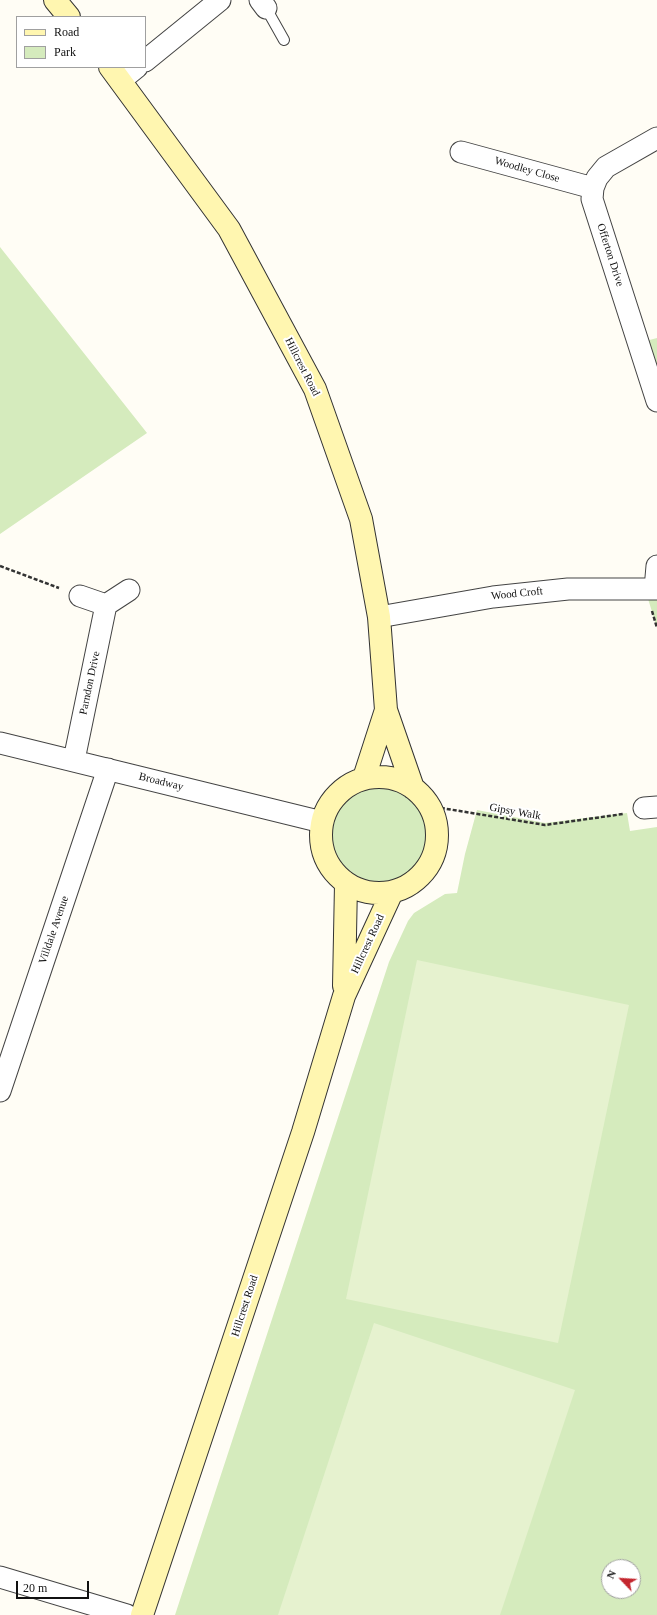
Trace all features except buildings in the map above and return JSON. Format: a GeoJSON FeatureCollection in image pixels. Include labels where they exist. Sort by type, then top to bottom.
{"type":"FeatureCollection","features":[{"type":"Feature","properties":{"kind":"main road"},"geometry":{"type":"LineString","coordinates":[[55,0],[68,16]]}},
{"type":"Feature","properties":{"kind":"main road","name":"Hillcrest Road"},"geometry":{"type":"LineString","coordinates":[[115,74],[229,229],[314,389],[361,519],[379,617],[386,710],[413,788]]}},
{"type":"Feature","properties":{"kind":"main road","name":"Hillcrest Road"},"geometry":{"type":"LineString","coordinates":[[364,778],[386,710]]}},
{"type":"Feature","properties":{"kind":"main road","name":"Hillcrest Road"},"geometry":{"type":"LineString","coordinates":[[382,777],[398,780],[413,788],[430,806],[436,823],[437,841],[432,858],[423,874],[409,886],[392,892],[376,894],[361,891],[346,884],[333,872],[324,857],[321,840],[322,822],[328,807],[337,794],[350,784],[364,778],[382,777]]}},
{"type":"Feature","properties":{"kind":"main road","name":"Hillcrest Road"},"geometry":{"type":"LineString","coordinates":[[344,996],[346,884]]}},
{"type":"Feature","properties":{"kind":"main road","name":"Hillcrest Road"},"geometry":{"type":"LineString","coordinates":[[142,1615],[303,1132],[344,996],[392,892]]}},
{"type":"Feature","properties":{"kind":"street"},"geometry":{"type":"LineString","coordinates":[[146,60],[220,0]]}},
{"type":"Feature","properties":{"kind":"street"},"geometry":{"type":"LineString","coordinates":[[115,74],[134,68]]}},
{"type":"Feature","properties":{"kind":"street"},"geometry":{"type":"LineString","coordinates":[[593,188],[597,178],[606,167],[657,138]]}},
{"type":"Feature","properties":{"kind":"street","name":"Woodley Close"},"geometry":{"type":"LineString","coordinates":[[461,152],[593,188]]}},
{"type":"Feature","properties":{"kind":"street","name":"Offerton Drive"},"geometry":{"type":"LineString","coordinates":[[593,188],[592,199],[657,401]]}},
{"type":"Feature","properties":{"kind":"street"},"geometry":{"type":"LineString","coordinates":[[656,589],[657,566]]}},
{"type":"Feature","properties":{"kind":"street","name":"Wood Croft"},"geometry":{"type":"LineString","coordinates":[[379,617],[515,594],[568,589],[656,589]]}},
{"type":"Feature","properties":{"kind":"street"},"geometry":{"type":"LineString","coordinates":[[80,596],[106,605],[129,590]]}},
{"type":"Feature","properties":{"kind":"street","name":"Parndon Drive"},"geometry":{"type":"LineString","coordinates":[[74,760],[106,605]]}},
{"type":"Feature","properties":{"kind":"street","name":"Broadway"},"geometry":{"type":"LineString","coordinates":[[0,743],[322,822]]}},
{"type":"Feature","properties":{"kind":"street","name":"Villdale Avenue"},"geometry":{"type":"LineString","coordinates":[[0,1091],[108,769]]}},
{"type":"Feature","properties":{"kind":"street"},"geometry":{"type":"LineString","coordinates":[[0,1577],[127,1615]]}},
{"type":"Feature","properties":{"kind":"lane"},"geometry":{"type":"LineString","coordinates":[[263,4],[284,40]]}},
{"type":"Feature","properties":{"kind":"path"},"geometry":{"type":"LineString","coordinates":[[0,566],[80,596]]}},
{"type":"Feature","properties":{"kind":"path","name":"Gipsy Walk"},"geometry":{"type":"LineString","coordinates":[[430,806],[545,825],[629,814],[650,807]]}},
{"type":"Feature","properties":{"kind":"green space"},"geometry":{"type":"Polygon","coordinates":[[[0,247],[147,433],[0,534],[0,247]]]}},
{"type":"Feature","properties":{"kind":"green space"},"geometry":{"type":"Polygon","coordinates":[[[657,338],[657,401],[638,343],[657,338]]]}},
{"type":"Feature","properties":{"kind":"green space"},"geometry":{"type":"Polygon","coordinates":[[[657,566],[657,628],[645,589],[657,566]]]}},
{"type":"Feature","properties":{"kind":"green space"},"geometry":{"type":"Polygon","coordinates":[[[379,777],[401,781],[420,794],[433,813],[437,835],[433,857],[420,876],[401,889],[379,893],[357,889],[338,876],[325,857],[321,835],[325,813],[338,794],[357,781],[379,777]]]}},
{"type":"Feature","properties":{"kind":"green space"},"geometry":{"type":"Polygon","coordinates":[[[477,810],[545,823],[627,813],[630,831],[657,827],[657,1615],[175,1615],[389,962],[408,921],[414,913],[445,894],[457,893],[465,854],[477,810]]]}},
{"type":"Feature","properties":{"kind":"green space"},"geometry":{"type":"Polygon","coordinates":[[[417,960],[629,1005],[558,1343],[346,1299],[417,960]]]}},
{"type":"Feature","properties":{"kind":"green space"},"geometry":{"type":"Polygon","coordinates":[[[374,1323],[575,1390],[500,1615],[278,1615],[374,1323]]]}}]}
